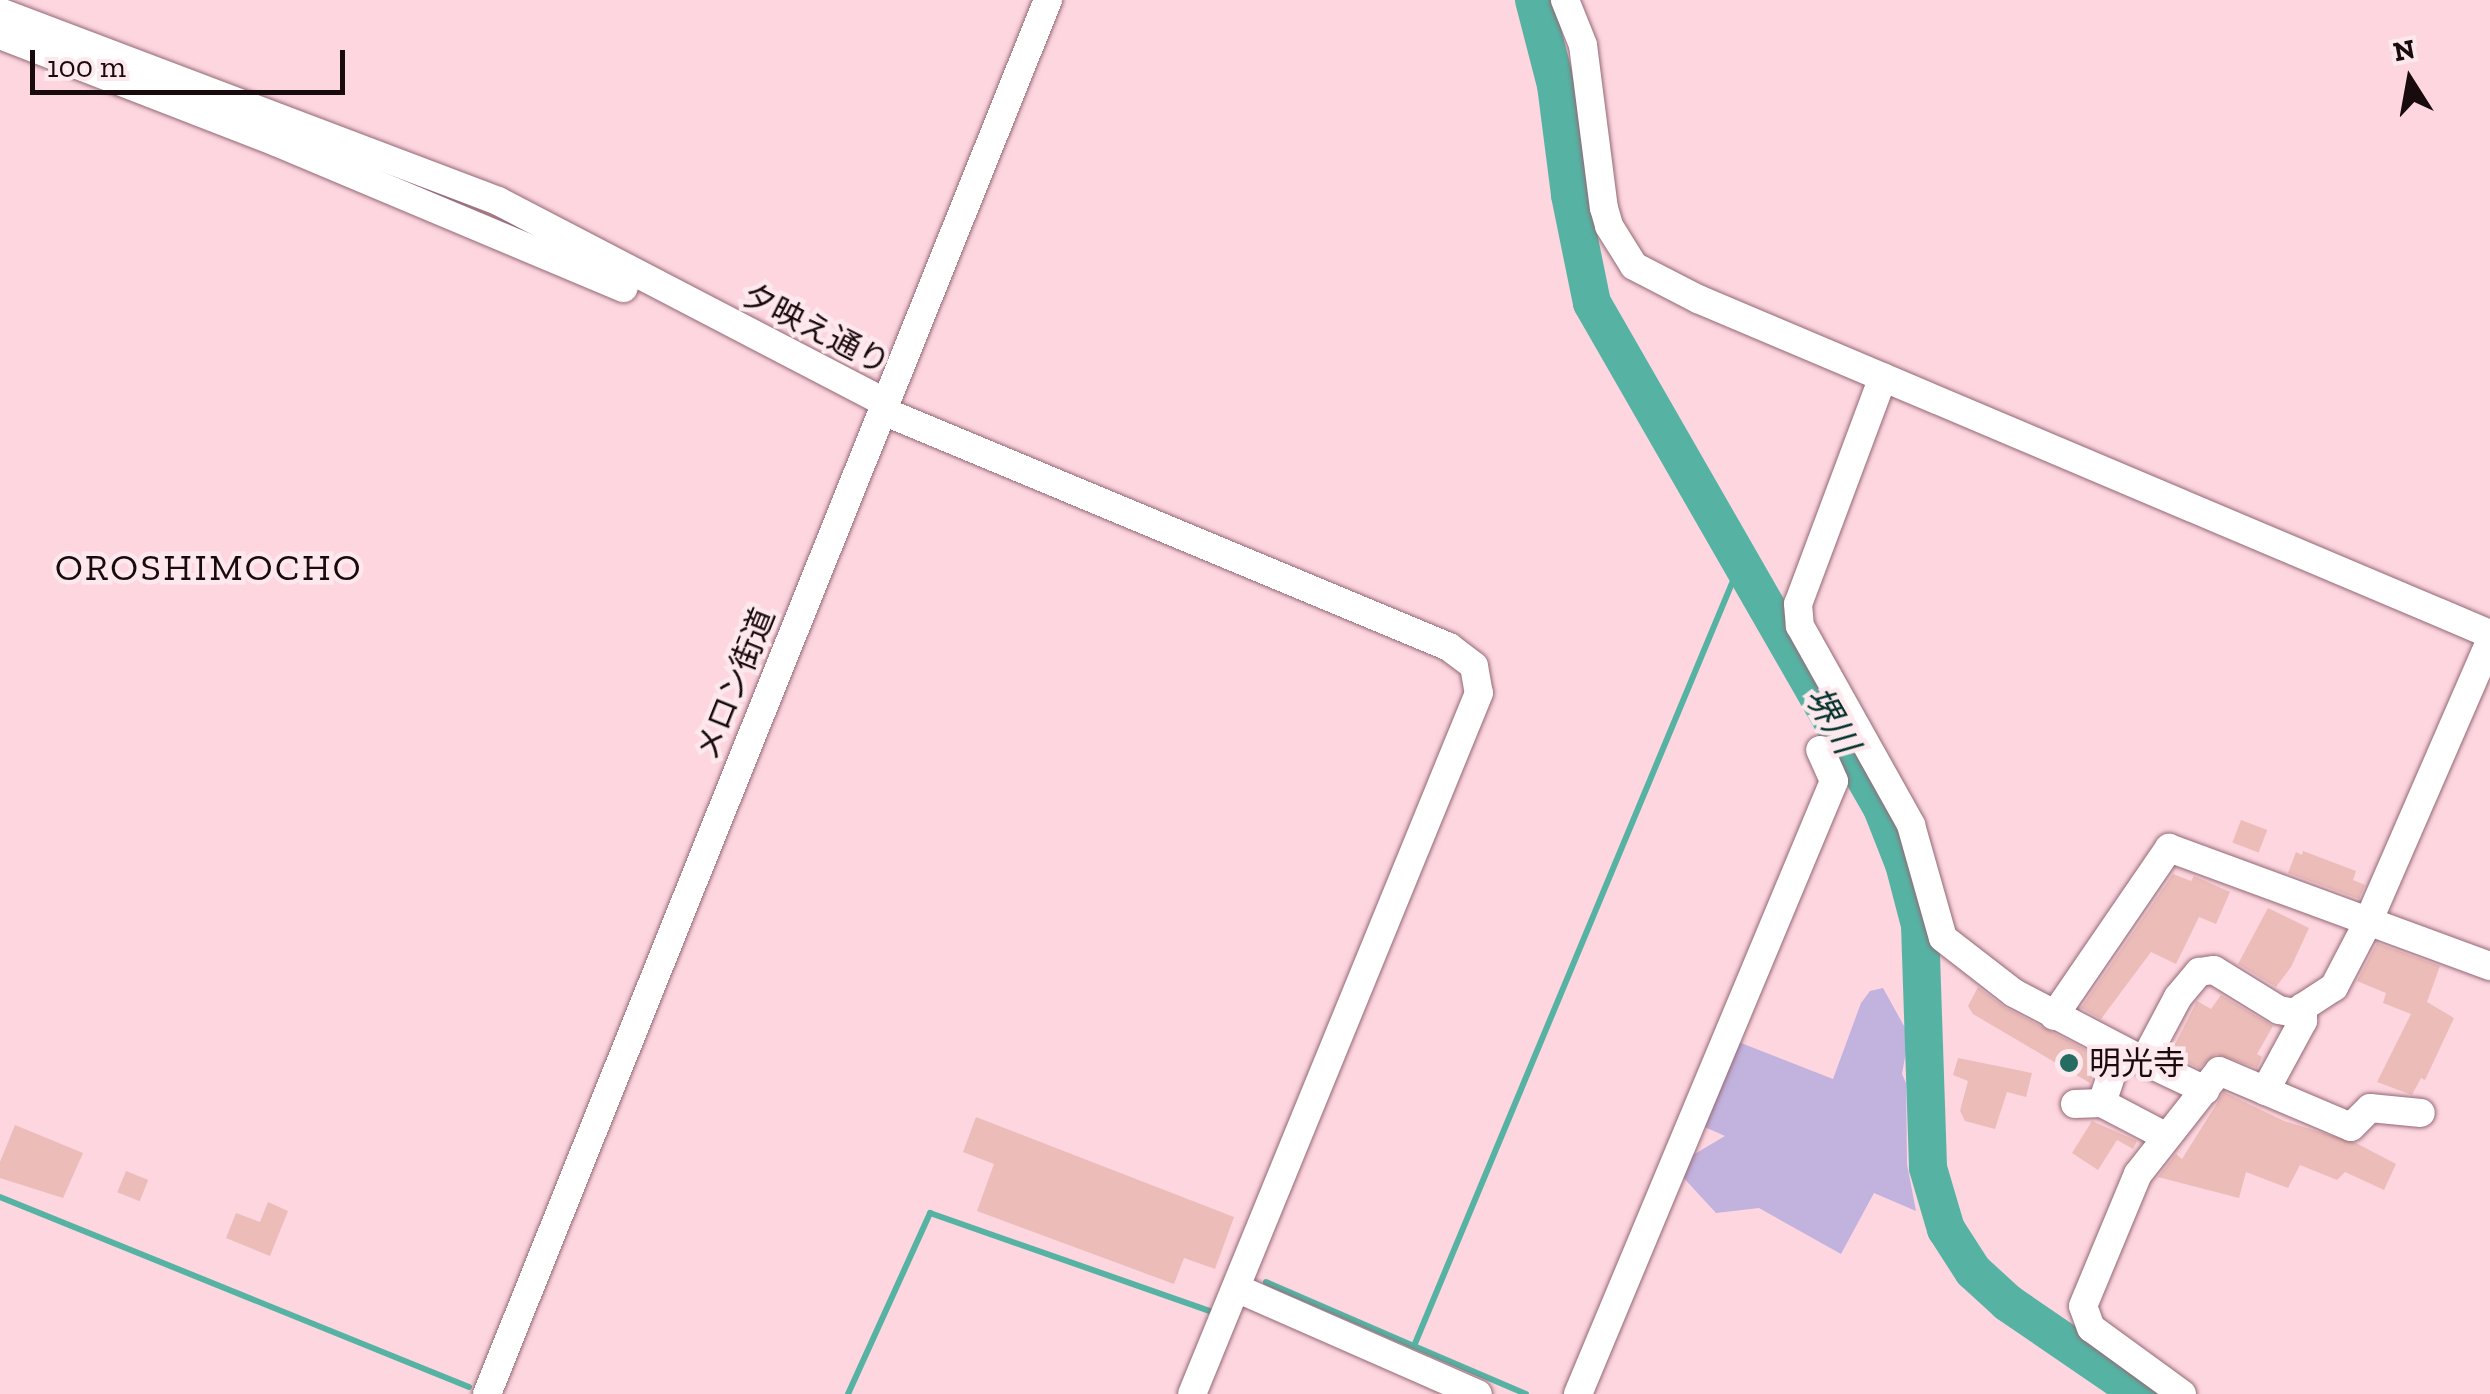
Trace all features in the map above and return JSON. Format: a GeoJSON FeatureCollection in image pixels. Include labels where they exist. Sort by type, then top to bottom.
{"type":"FeatureCollection","features":[{"type":"Feature","properties":{"kind":"street","name":"メロン街道"},"geometry":{"type":"LineString","coordinates":[[487,1394],[1048,0]]}},
{"type":"Feature","properties":{"kind":"street"},"geometry":{"type":"LineString","coordinates":[[1564,0],[1582,45],[1604,208],[1634,266],[1698,299],[2490,637],[2368,922],[2334,987],[2294,1012],[2279,1010],[2214,970],[2199,972],[2088,1104],[2167,1137]]}},
{"type":"Feature","properties":{"kind":"street","name":"夕映え通り"},"geometry":{"type":"LineString","coordinates":[[0,12],[498,201],[884,407]]}},
{"type":"Feature","properties":{"kind":"street","name":"夕映え通り"},"geometry":{"type":"LineString","coordinates":[[0,35],[557,258],[884,407]]}},
{"type":"Feature","properties":{"kind":"street"},"geometry":{"type":"LineString","coordinates":[[1883,377],[1798,604],[1800,626],[1911,826],[1943,938],[2014,993],[2204,1090]]}},
{"type":"Feature","properties":{"kind":"street"},"geometry":{"type":"LineString","coordinates":[[884,407],[1448,647],[1474,666],[1479,693],[1192,1394]]}},
{"type":"Feature","properties":{"kind":"street"},"geometry":{"type":"LineString","coordinates":[[1578,1394],[1834,781],[1820,750]]}},
{"type":"Feature","properties":{"kind":"street"},"geometry":{"type":"LineString","coordinates":[[2054,1016],[2169,848],[2490,966]]}},
{"type":"Feature","properties":{"kind":"street"},"geometry":{"type":"LineString","coordinates":[[2265,1091],[2303,1022],[2303,1007]]}},
{"type":"Feature","properties":{"kind":"street"},"geometry":{"type":"LineString","coordinates":[[2182,1394],[2090,1328],[2084,1306],[2138,1174],[2219,1071],[2352,1127],[2370,1108],[2421,1113]]}},
{"type":"Feature","properties":{"kind":"street"},"geometry":{"type":"LineString","coordinates":[[1236,1288],[1478,1394]]}},
{"type":"Feature","properties":{"kind":"shaded area"},"geometry":{"type":"Polygon","coordinates":[[[1883,988],[1909,1035],[1902,1074],[1906,1083],[1907,1164],[1916,1211],[1874,1193],[1841,1254],[1759,1208],[1716,1213],[1681,1175],[1688,1158],[1725,1136],[1700,1125],[1736,1041],[1833,1079],[1861,1003],[1870,991],[1883,988]]]}},
{"type":"Feature","properties":{"kind":"building"},"geometry":{"type":"Polygon","coordinates":[[[2241,820],[2267,830],[2259,852],[2232,842],[2241,820]]]}},
{"type":"Feature","properties":{"kind":"building"},"geometry":{"type":"Polygon","coordinates":[[[2303,851],[2356,871],[2353,880],[2365,885],[2359,899],[2288,873],[2296,852],[2302,855],[2303,851]]]}},
{"type":"Feature","properties":{"kind":"building"},"geometry":{"type":"Polygon","coordinates":[[[2173,874],[2191,881],[2194,876],[2230,892],[2216,924],[2199,917],[2176,964],[2151,952],[2101,1019],[2081,1008],[2173,874]]]}},
{"type":"Feature","properties":{"kind":"building"},"geometry":{"type":"Polygon","coordinates":[[[2268,908],[2309,928],[2291,967],[2276,987],[2238,964],[2268,908]]]}},
{"type":"Feature","properties":{"kind":"building"},"geometry":{"type":"Polygon","coordinates":[[[2377,943],[2440,966],[2427,1002],[2454,1018],[2425,1080],[2421,1078],[2412,1095],[2377,1082],[2411,1014],[2383,1003],[2386,993],[2357,981],[2377,943]]]}},
{"type":"Feature","properties":{"kind":"building"},"geometry":{"type":"Polygon","coordinates":[[[1978,987],[2006,1008],[2094,1054],[2098,1059],[2090,1083],[1973,1014],[1968,1006],[1978,987]]]}},
{"type":"Feature","properties":{"kind":"building"},"geometry":{"type":"Polygon","coordinates":[[[2221,995],[2273,1026],[2257,1054],[2262,1057],[2257,1068],[2216,1054],[2199,1068],[2170,1054],[2197,1001],[2211,1009],[2221,995]]]}},
{"type":"Feature","properties":{"kind":"building"},"geometry":{"type":"Polygon","coordinates":[[[1958,1058],[2032,1073],[2026,1097],[2007,1092],[1995,1129],[1965,1121],[1960,1111],[1968,1081],[1953,1075],[1958,1058]]]}},
{"type":"Feature","properties":{"kind":"building"},"geometry":{"type":"Polygon","coordinates":[[[2224,1092],[2284,1121],[2356,1143],[2396,1164],[2384,1190],[2345,1172],[2337,1180],[2300,1165],[2288,1188],[2246,1172],[2239,1198],[2158,1177],[2176,1154],[2182,1159],[2224,1092]]]}},
{"type":"Feature","properties":{"kind":"building"},"geometry":{"type":"Polygon","coordinates":[[[976,1117],[1234,1217],[1215,1269],[1184,1258],[1174,1284],[977,1211],[994,1164],[963,1152],[976,1117]]]}},
{"type":"Feature","properties":{"kind":"building"},"geometry":{"type":"Polygon","coordinates":[[[2092,1121],[2137,1141],[2133,1149],[2117,1140],[2098,1170],[2072,1153],[2092,1121]]]}},
{"type":"Feature","properties":{"kind":"building"},"geometry":{"type":"Polygon","coordinates":[[[15,1125],[83,1153],[63,1198],[0,1178],[0,1162],[15,1125]]]}},
{"type":"Feature","properties":{"kind":"building"},"geometry":{"type":"Polygon","coordinates":[[[126,1171],[148,1180],[140,1201],[117,1192],[126,1171]]]}},
{"type":"Feature","properties":{"kind":"building"},"geometry":{"type":"Polygon","coordinates":[[[268,1202],[288,1211],[270,1256],[226,1238],[236,1213],[260,1222],[268,1202]]]}},
{"type":"Feature","properties":{"kind":"waterway","name":"堺川"},"geometry":{"type":"LineString","coordinates":[[1534,0],[1556,85],[1570,195],[1592,303],[1882,808],[1904,864],[1920,925],[1928,1168],[1946,1229],[1973,1271],[2008,1303],[2141,1394]]}},
{"type":"Feature","properties":{"kind":"waterway"},"geometry":{"type":"LineString","coordinates":[[1526,1394],[1414,1346],[1740,564]]}},
{"type":"Feature","properties":{"kind":"waterway"},"geometry":{"type":"LineString","coordinates":[[0,1197],[469,1387]]}},
{"type":"Feature","properties":{"kind":"waterway"},"geometry":{"type":"LineString","coordinates":[[848,1394],[930,1213],[1212,1312],[1217,1309]]}},
{"type":"Feature","properties":{"kind":"waterway"},"geometry":{"type":"LineString","coordinates":[[1266,1282],[1414,1346]]}},
{"type":"Feature","properties":{"kind":"place","name":"明光寺"},"geometry":{"type":"Point","coordinates":[2069,1063]}},
{"type":"Feature","properties":{"kind":"district","name":"OROSHIMOCHO"},"geometry":{"type":"Point","coordinates":[209,568]}}]}
